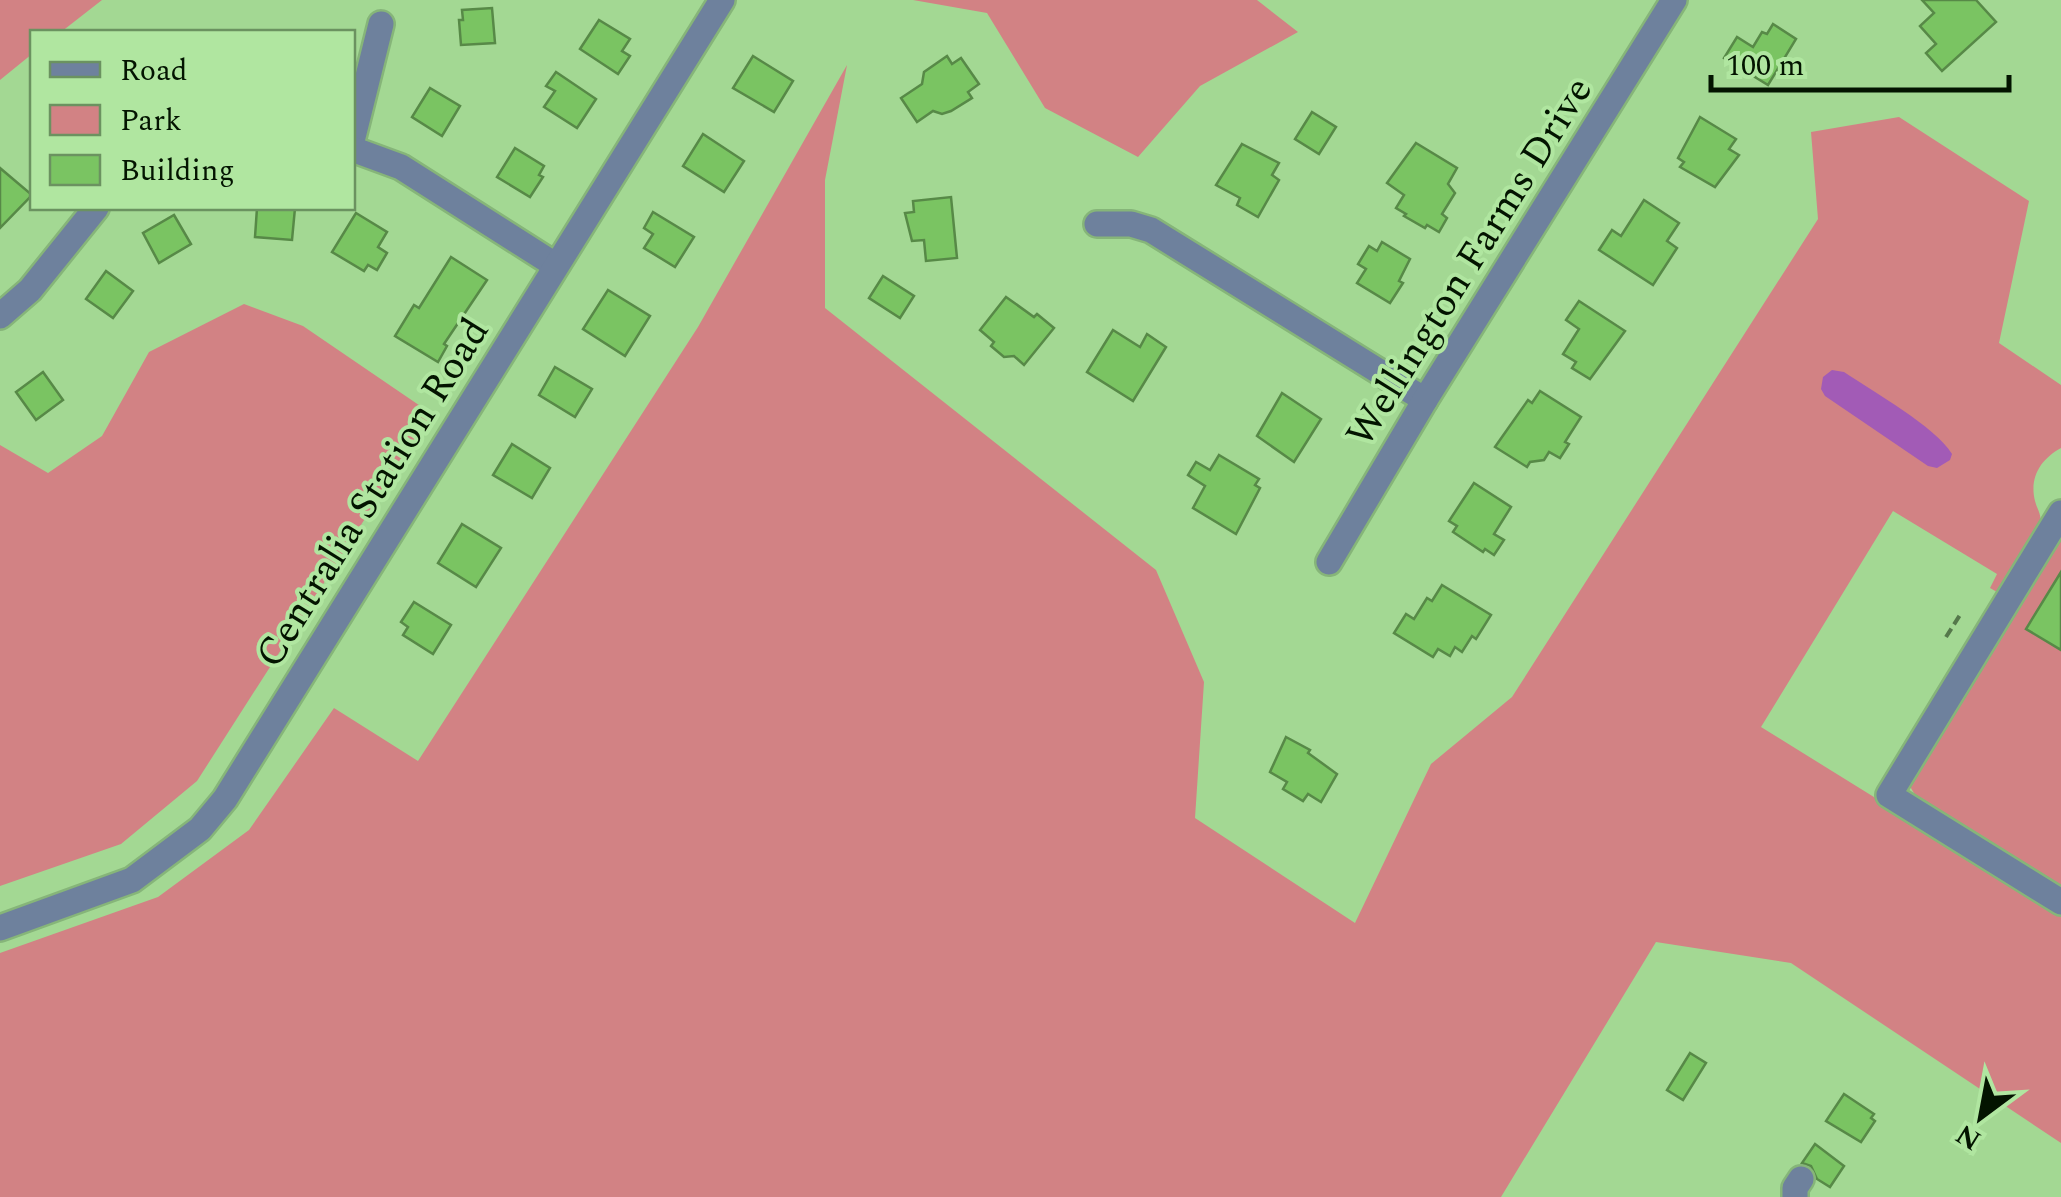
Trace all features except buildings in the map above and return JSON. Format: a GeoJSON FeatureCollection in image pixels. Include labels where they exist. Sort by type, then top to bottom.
{"type":"FeatureCollection","features":[{"type":"Feature","properties":{"kind":"street","name":"Centralia Station Road"},"geometry":{"type":"LineString","coordinates":[[0,928],[132,880],[200,830],[225,800],[722,0]]}},
{"type":"Feature","properties":{"kind":"street","name":"Wellington Farms Drive"},"geometry":{"type":"LineString","coordinates":[[1328,562],[1674,0]]}},
{"type":"Feature","properties":{"kind":"street"},"geometry":{"type":"LineString","coordinates":[[355,129],[382,24]]}},
{"type":"Feature","properties":{"kind":"street"},"geometry":{"type":"LineString","coordinates":[[355,150],[401,167],[555,264]]}},
{"type":"Feature","properties":{"kind":"street"},"geometry":{"type":"LineString","coordinates":[[0,316],[30,290],[94,210]]}},
{"type":"Feature","properties":{"kind":"street"},"geometry":{"type":"LineString","coordinates":[[1097,224],[1131,224],[1151,230],[1425,400]]}},
{"type":"Feature","properties":{"kind":"street"},"geometry":{"type":"LineString","coordinates":[[2061,513],[1889,795],[2061,902]]}},
{"type":"Feature","properties":{"kind":"path"},"geometry":{"type":"LineString","coordinates":[[1946,637],[1960,614]]}},
{"type":"Feature","properties":{"kind":"green space"},"geometry":{"type":"Polygon","coordinates":[[[0,0],[102,0],[64,30],[30,30],[30,56],[0,80],[0,0]]]}},
{"type":"Feature","properties":{"kind":"green space"},"geometry":{"type":"Polygon","coordinates":[[[913,0],[1257,0],[1298,32],[1200,86],[1138,157],[1045,108],[987,13],[913,0]]]}},
{"type":"Feature","properties":{"kind":"green space"},"geometry":{"type":"Polygon","coordinates":[[[847,65],[825,180],[825,308],[1156,570],[1204,682],[1195,818],[1355,923],[1431,764],[1512,697],[1818,219],[1811,132],[1899,117],[2029,201],[1999,343],[2061,385],[2061,448],[2042,463],[2035,477],[2040,520],[2033,540],[1997,592],[1990,588],[1997,574],[1893,511],[1761,727],[2061,913],[2061,1143],[1791,963],[1656,942],[1501,1197],[0,1197],[0,953],[158,897],[249,830],[334,708],[418,761],[698,327],[847,65]]]}},
{"type":"Feature","properties":{"kind":"green space"},"geometry":{"type":"Polygon","coordinates":[[[244,304],[303,326],[432,414],[197,781],[121,844],[0,886],[0,445],[48,473],[102,436],[149,352],[244,304]]]}},
{"type":"Feature","properties":{"kind":"green space"},"geometry":{"type":"Polygon","coordinates":[[[2061,530],[2061,888],[1918,800],[1908,783],[2061,530]]]}},
{"type":"Feature","properties":{"kind":"shaded area"},"geometry":{"type":"Polygon","coordinates":[[[1832,370],[1844,372],[1918,421],[1944,444],[1952,454],[1950,460],[1937,468],[1928,466],[1825,396],[1821,389],[1823,377],[1832,370]]]}}]}
